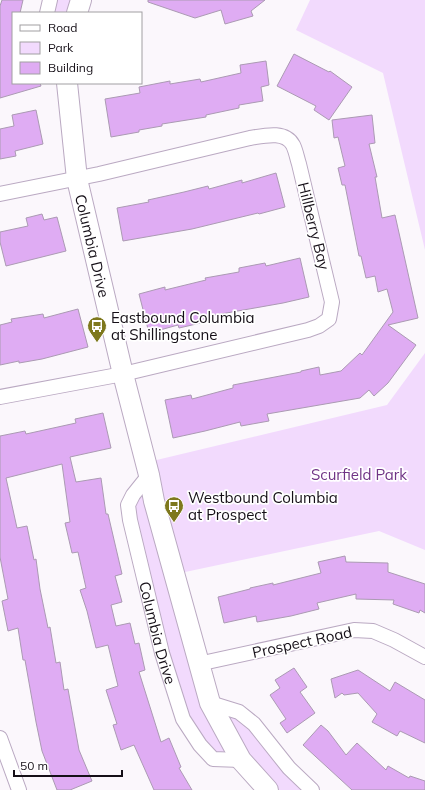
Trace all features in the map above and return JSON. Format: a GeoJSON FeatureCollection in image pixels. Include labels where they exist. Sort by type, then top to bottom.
{"type":"FeatureCollection","features":[{"type":"Feature","properties":{"kind":"street"},"geometry":{"type":"LineString","coordinates":[[47,12],[50,0]]}},
{"type":"Feature","properties":{"kind":"street"},"geometry":{"type":"LineString","coordinates":[[77,12],[82,0]]}},
{"type":"Feature","properties":{"kind":"street","name":"Columbia Drive"},"geometry":{"type":"LineString","coordinates":[[67,84],[76,179],[149,475],[154,501],[198,664],[210,703],[241,760],[268,790]]}},
{"type":"Feature","properties":{"kind":"street","name":"Hillberry Bay"},"geometry":{"type":"LineString","coordinates":[[0,194],[76,179],[250,138],[268,135],[284,136],[292,144],[299,164],[332,302],[329,319],[319,326],[308,330],[123,374],[0,397]]}},
{"type":"Feature","properties":{"kind":"street","name":"Columbia Drive"},"geometry":{"type":"LineString","coordinates":[[149,475],[133,495],[128,505],[130,520],[162,653],[183,719],[200,745],[212,759],[241,760]]}},
{"type":"Feature","properties":{"kind":"street","name":"Prospect Road"},"geometry":{"type":"LineString","coordinates":[[198,664],[354,630],[373,631],[394,640],[425,657]]}},
{"type":"Feature","properties":{"kind":"street"},"geometry":{"type":"LineString","coordinates":[[210,703],[239,712],[254,724],[289,768],[312,790]]}},
{"type":"Feature","properties":{"kind":"street"},"geometry":{"type":"LineString","coordinates":[[0,738],[19,790]]}},
{"type":"Feature","properties":{"kind":"green space"},"geometry":{"type":"Polygon","coordinates":[[[50,0],[81,0],[77,12],[47,12],[50,0]]]}},
{"type":"Feature","properties":{"kind":"green space"},"geometry":{"type":"Polygon","coordinates":[[[310,0],[425,0],[425,250],[383,73],[296,30],[310,0]]]}},
{"type":"Feature","properties":{"kind":"green space","name":"Scurfield Park"},"geometry":{"type":"Polygon","coordinates":[[[425,353],[425,550],[379,531],[171,575],[208,706],[239,712],[312,790],[268,790],[241,760],[213,762],[181,712],[125,511],[151,489],[144,463],[387,405],[425,353]]]}},
{"type":"Feature","properties":{"kind":"building"},"geometry":{"type":"Polygon","coordinates":[[[2,0],[23,0],[20,12],[12,12],[12,84],[40,84],[41,86],[0,98],[0,6],[2,0]]]}},
{"type":"Feature","properties":{"kind":"building"},"geometry":{"type":"Polygon","coordinates":[[[148,0],[265,0],[251,11],[253,16],[225,24],[221,10],[195,18],[148,2],[148,0]]]}},
{"type":"Feature","properties":{"kind":"building"},"geometry":{"type":"Polygon","coordinates":[[[294,54],[329,72],[330,71],[352,87],[329,120],[314,110],[316,106],[277,86],[294,54]]]}},
{"type":"Feature","properties":{"kind":"building"},"geometry":{"type":"Polygon","coordinates":[[[266,61],[269,85],[261,87],[263,101],[239,105],[239,108],[206,115],[206,117],[162,124],[162,126],[139,130],[139,132],[111,137],[105,99],[140,93],[139,87],[170,81],[170,84],[200,79],[201,82],[241,73],[240,65],[266,61]]]}},
{"type":"Feature","properties":{"kind":"building"},"geometry":{"type":"Polygon","coordinates":[[[36,110],[43,144],[15,151],[16,156],[0,159],[0,129],[14,126],[12,115],[36,110]]]}},
{"type":"Feature","properties":{"kind":"building"},"geometry":{"type":"Polygon","coordinates":[[[372,115],[375,143],[369,144],[377,177],[375,177],[382,218],[395,215],[418,318],[388,325],[416,345],[388,383],[374,396],[369,390],[360,398],[267,414],[269,421],[241,426],[240,422],[173,438],[165,400],[191,395],[192,399],[233,388],[233,385],[301,372],[319,367],[320,375],[341,371],[360,353],[362,355],[393,312],[387,289],[378,292],[375,276],[366,278],[361,256],[359,256],[345,185],[342,185],[338,168],[345,166],[338,137],[334,138],[332,120],[372,115]]]}},
{"type":"Feature","properties":{"kind":"building"},"geometry":{"type":"Polygon","coordinates":[[[276,173],[285,207],[192,229],[123,241],[117,208],[149,202],[148,200],[208,186],[209,189],[242,180],[242,183],[276,173]]]}},
{"type":"Feature","properties":{"kind":"building"},"geometry":{"type":"Polygon","coordinates":[[[42,214],[44,220],[57,217],[66,251],[6,266],[0,242],[0,232],[28,226],[26,218],[42,214]]]}},
{"type":"Feature","properties":{"kind":"building"},"geometry":{"type":"Polygon","coordinates":[[[300,258],[309,297],[204,317],[205,322],[179,328],[178,325],[149,333],[139,294],[165,287],[165,290],[206,280],[205,278],[239,272],[239,268],[265,263],[266,266],[300,258]]]}},
{"type":"Feature","properties":{"kind":"building"},"geometry":{"type":"Polygon","coordinates":[[[78,309],[88,347],[42,359],[19,363],[19,361],[0,365],[0,325],[12,322],[11,319],[43,314],[44,318],[78,309]]]}},
{"type":"Feature","properties":{"kind":"building"},"geometry":{"type":"Polygon","coordinates":[[[103,413],[111,448],[70,457],[76,482],[101,478],[106,514],[108,514],[122,574],[115,576],[122,602],[111,605],[116,626],[130,623],[135,644],[139,643],[145,670],[139,672],[161,742],[169,738],[181,767],[179,768],[192,790],[154,790],[134,745],[121,750],[113,725],[117,724],[106,690],[118,686],[108,645],[96,648],[80,590],[86,588],[78,552],[72,553],[65,523],[70,522],[62,464],[6,478],[17,528],[27,526],[34,560],[36,559],[40,589],[48,628],[50,627],[56,663],[60,662],[64,690],[68,689],[79,750],[92,781],[70,790],[57,790],[42,751],[25,660],[23,660],[18,628],[8,631],[2,601],[8,599],[0,557],[0,436],[25,431],[26,434],[76,423],[75,419],[103,413]]]}},
{"type":"Feature","properties":{"kind":"building"},"geometry":{"type":"Polygon","coordinates":[[[345,556],[346,562],[388,563],[388,572],[425,584],[425,613],[420,610],[419,613],[393,604],[394,600],[356,599],[356,594],[317,603],[319,609],[291,616],[257,622],[256,616],[224,623],[218,597],[250,588],[273,583],[273,585],[321,573],[318,562],[345,556]]]}},
{"type":"Feature","properties":{"kind":"building"},"geometry":{"type":"Polygon","coordinates":[[[294,668],[307,687],[300,692],[315,713],[287,733],[280,723],[286,719],[270,695],[280,688],[275,680],[294,668]]]}},
{"type":"Feature","properties":{"kind":"building"},"geometry":{"type":"Polygon","coordinates":[[[358,670],[390,691],[395,682],[425,700],[425,743],[400,731],[397,736],[372,722],[377,714],[358,693],[344,695],[342,693],[335,698],[331,679],[358,670]]]}},
{"type":"Feature","properties":{"kind":"building"},"geometry":{"type":"Polygon","coordinates":[[[321,725],[328,731],[346,755],[357,743],[386,770],[388,766],[409,778],[410,776],[425,781],[425,790],[352,790],[303,745],[321,725]]]}},
{"type":"Feature","properties":{"kind":"place","name":"Eastbound Columbia at Shillingstone"},"geometry":{"type":"Point","coordinates":[97,343]}},
{"type":"Feature","properties":{"kind":"place","name":"Westbound Columbia at Prospect"},"geometry":{"type":"Point","coordinates":[174,523]}}]}
